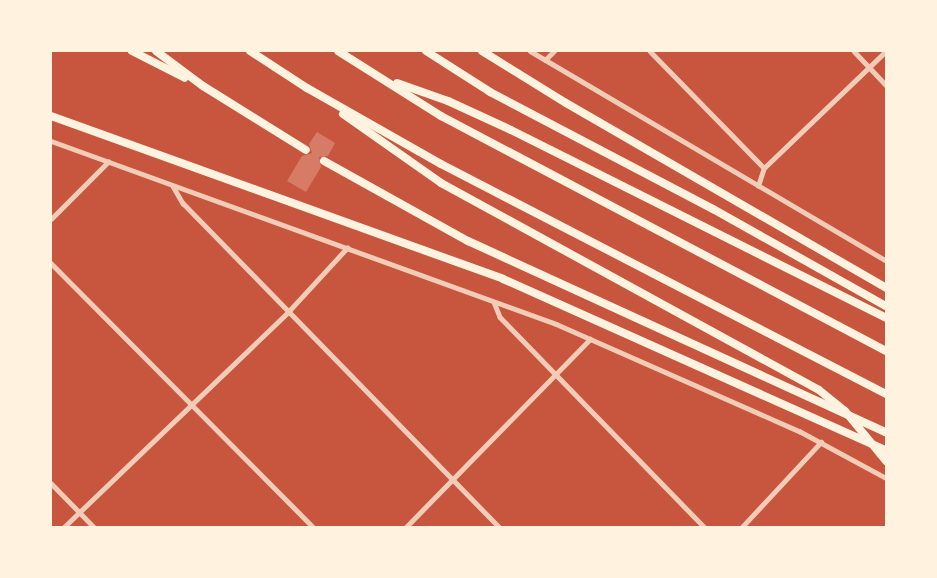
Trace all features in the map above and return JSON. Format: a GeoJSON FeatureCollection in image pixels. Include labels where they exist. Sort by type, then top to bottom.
{"type":"FeatureCollection","features":[{"type":"Feature","properties":{"kind":"highway"},"geometry":{"type":"LineString","coordinates":[[132,51],[203,86]]}},
{"type":"Feature","properties":{"kind":"highway"},"geometry":{"type":"LineString","coordinates":[[156,51],[203,86],[306,150]]}},
{"type":"Feature","properties":{"kind":"highway"},"geometry":{"type":"LineString","coordinates":[[250,51],[441,183],[819,390],[845,411],[886,461]]}},
{"type":"Feature","properties":{"kind":"highway"},"geometry":{"type":"LineString","coordinates":[[338,51],[453,122],[886,351]]}},
{"type":"Feature","properties":{"kind":"highway"},"geometry":{"type":"LineString","coordinates":[[426,51],[490,92],[713,209],[886,306]]}},
{"type":"Feature","properties":{"kind":"highway"},"geometry":{"type":"LineString","coordinates":[[482,51],[566,103],[886,288]]}},
{"type":"Feature","properties":{"kind":"highway"},"geometry":{"type":"LineString","coordinates":[[382,78],[447,101],[523,136],[886,317]]}},
{"type":"Feature","properties":{"kind":"highway"},"geometry":{"type":"LineString","coordinates":[[307,88],[441,164],[886,394]]}},
{"type":"Feature","properties":{"kind":"highway"},"geometry":{"type":"LineString","coordinates":[[51,116],[503,279],[886,450]]}},
{"type":"Feature","properties":{"kind":"highway"},"geometry":{"type":"LineString","coordinates":[[324,161],[468,241],[886,432]]}},
{"type":"Feature","properties":{"kind":"street"},"geometry":{"type":"LineString","coordinates":[[530,51],[886,261]]}},
{"type":"Feature","properties":{"kind":"street"},"geometry":{"type":"LineString","coordinates":[[544,60],[554,51]]}},
{"type":"Feature","properties":{"kind":"street"},"geometry":{"type":"LineString","coordinates":[[650,51],[764,168]]}},
{"type":"Feature","properties":{"kind":"street"},"geometry":{"type":"LineString","coordinates":[[854,51],[886,85]]}},
{"type":"Feature","properties":{"kind":"street"},"geometry":{"type":"LineString","coordinates":[[758,186],[764,168],[886,51]]}},
{"type":"Feature","properties":{"kind":"street"},"geometry":{"type":"LineString","coordinates":[[51,142],[494,301],[590,339],[821,442],[886,478]]}},
{"type":"Feature","properties":{"kind":"street"},"geometry":{"type":"LineString","coordinates":[[51,219],[108,162]]}},
{"type":"Feature","properties":{"kind":"street"},"geometry":{"type":"LineString","coordinates":[[173,186],[183,203],[499,527]]}},
{"type":"Feature","properties":{"kind":"street"},"geometry":{"type":"LineString","coordinates":[[64,527],[289,311],[347,248]]}},
{"type":"Feature","properties":{"kind":"street"},"geometry":{"type":"LineString","coordinates":[[51,263],[313,527]]}},
{"type":"Feature","properties":{"kind":"street"},"geometry":{"type":"LineString","coordinates":[[494,301],[500,317],[704,527]]}},
{"type":"Feature","properties":{"kind":"street"},"geometry":{"type":"LineString","coordinates":[[406,527],[590,339]]}},
{"type":"Feature","properties":{"kind":"street"},"geometry":{"type":"LineString","coordinates":[[743,527],[821,442]]}},
{"type":"Feature","properties":{"kind":"street"},"geometry":{"type":"LineString","coordinates":[[51,483],[94,527]]}},
{"type":"Feature","properties":{"kind":"building"},"geometry":{"type":"Polygon","coordinates":[[[317,132],[335,143],[328,156],[319,157],[321,167],[306,192],[287,181],[302,156],[312,153],[309,144],[317,132]]]}}]}
